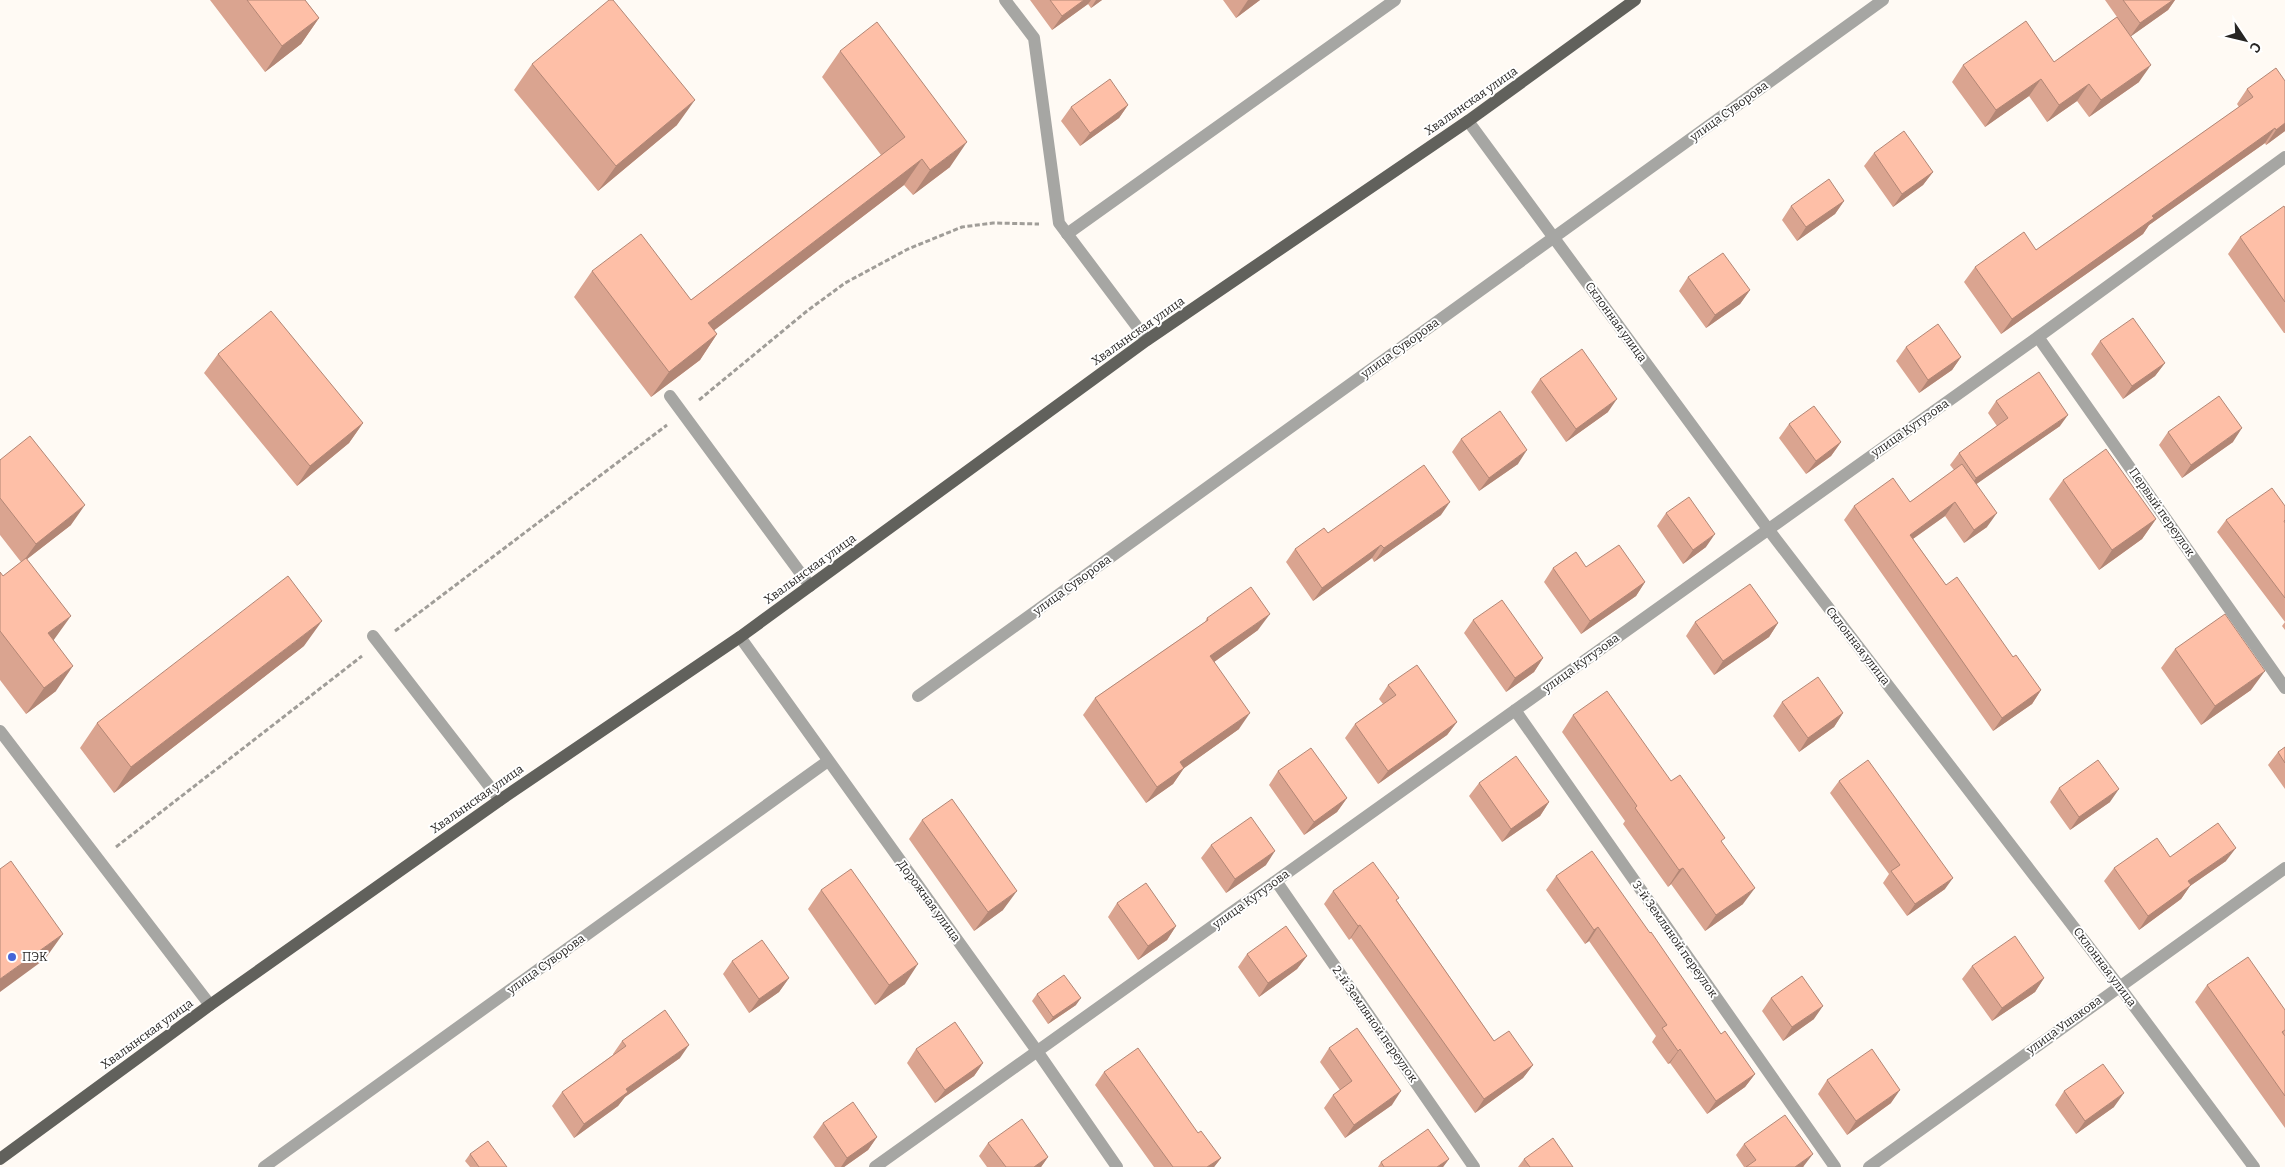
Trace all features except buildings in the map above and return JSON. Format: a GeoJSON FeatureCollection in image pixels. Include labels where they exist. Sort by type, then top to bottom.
{"type":"FeatureCollection","features":[{"type":"Feature","properties":{"kind":"main road","name":"Хвалынская улица"},"geometry":{"type":"LineString","coordinates":[[0,1159],[210,1006],[500,800],[740,637],[1147,340],[1468,121],[1635,0]]}},
{"type":"Feature","properties":{"kind":"street"},"geometry":{"type":"LineString","coordinates":[[1005,0],[1034,38],[1063,228],[1147,340]]}},
{"type":"Feature","properties":{"kind":"street"},"geometry":{"type":"LineString","coordinates":[[1063,228],[1378,5],[1396,0]]}},
{"type":"Feature","properties":{"kind":"street","name":"улица Суворова"},"geometry":{"type":"LineString","coordinates":[[918,696],[1883,0]]}},
{"type":"Feature","properties":{"kind":"street","name":"Склонная улица"},"geometry":{"type":"LineString","coordinates":[[1468,121],[1768,529],[2119,986],[2254,1167]]}},
{"type":"Feature","properties":{"kind":"street","name":"улица Кутузова"},"geometry":{"type":"LineString","coordinates":[[874,1167],[2283,164]]}},
{"type":"Feature","properties":{"kind":"street","name":"Первый переулок"},"geometry":{"type":"LineString","coordinates":[[2038,337],[2285,688]]}},
{"type":"Feature","properties":{"kind":"street"},"geometry":{"type":"LineString","coordinates":[[670,396],[684,412],[810,586]]}},
{"type":"Feature","properties":{"kind":"street","name":"Дорожная улица"},"geometry":{"type":"LineString","coordinates":[[740,637],[1037,1051],[1117,1167]]}},
{"type":"Feature","properties":{"kind":"street"},"geometry":{"type":"LineString","coordinates":[[376,640],[500,800]]}},
{"type":"Feature","properties":{"kind":"street","name":"3-й Земляной переулок"},"geometry":{"type":"LineString","coordinates":[[1515,710],[1835,1167]]}},
{"type":"Feature","properties":{"kind":"street"},"geometry":{"type":"LineString","coordinates":[[0,731],[210,1006]]}},
{"type":"Feature","properties":{"kind":"street","name":"улица Суворова"},"geometry":{"type":"LineString","coordinates":[[264,1167],[828,760]]}},
{"type":"Feature","properties":{"kind":"street","name":"улица Ушакова"},"geometry":{"type":"LineString","coordinates":[[1869,1167],[2285,868]]}},
{"type":"Feature","properties":{"kind":"street","name":"2-й Земляной переулок"},"geometry":{"type":"LineString","coordinates":[[1276,881],[1474,1167]]}},
{"type":"Feature","properties":{"kind":"path"},"geometry":{"type":"LineString","coordinates":[[99,860],[376,640],[684,412],[807,311],[845,283],[908,249],[962,227],[993,223],[1063,228]]}},
{"type":"Feature","properties":{"kind":"place","name":"ПЭК"},"geometry":{"type":"Point","coordinates":[12,957]}}]}
